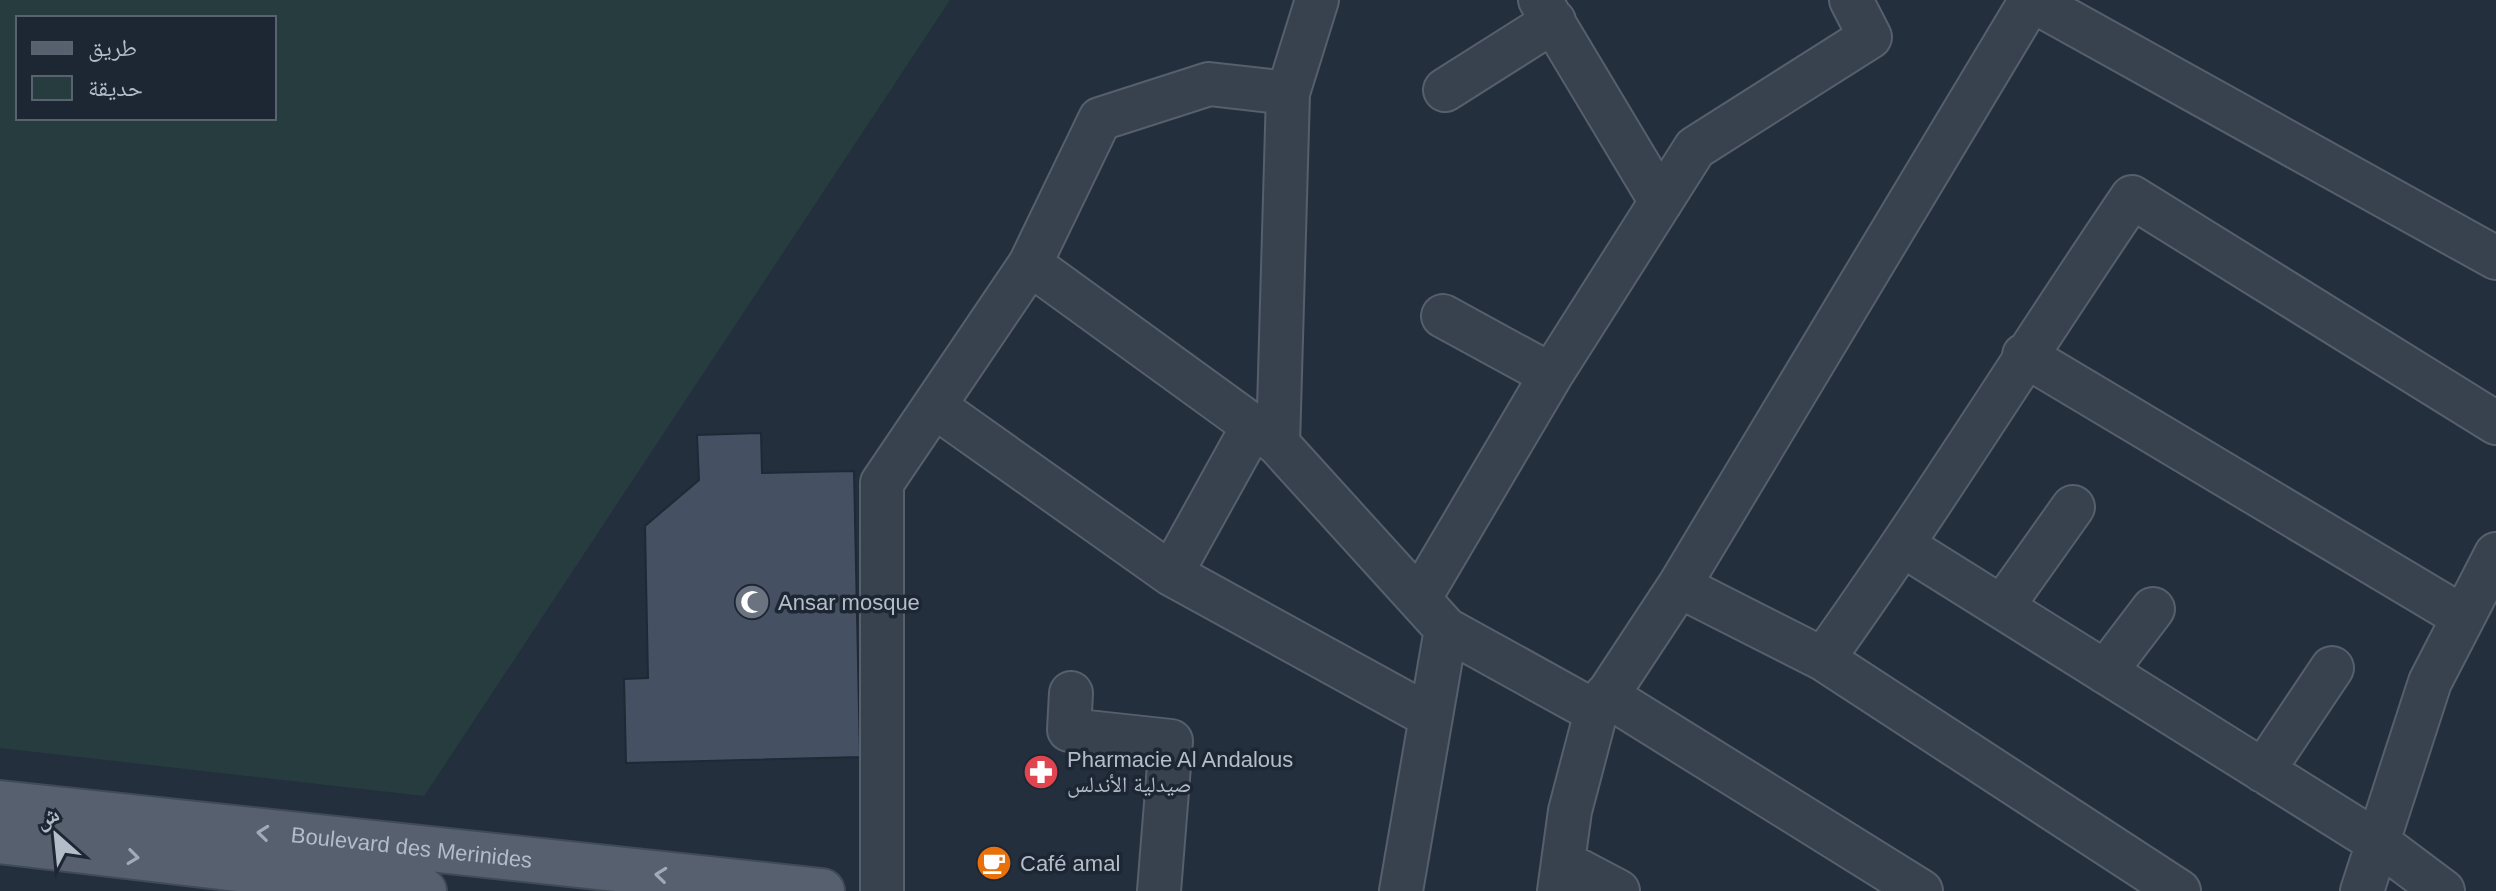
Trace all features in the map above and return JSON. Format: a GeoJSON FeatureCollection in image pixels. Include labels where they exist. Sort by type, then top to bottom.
{"type":"FeatureCollection","features":[{"type":"Feature","properties":{"kind":"main road","name":"Boulevard des Merinides"},"geometry":{"type":"LineString","coordinates":[[0,803],[398,879]]}},
{"type":"Feature","properties":{"kind":"main road","name":"Boulevard des Merinides"},"geometry":{"type":"LineString","coordinates":[[0,841],[398,879],[822,891]]}},
{"type":"Feature","properties":{"kind":"street"},"geometry":{"type":"LineString","coordinates":[[1171,574],[1265,435],[1288,93],[1317,0]]}},
{"type":"Feature","properties":{"kind":"street"},"geometry":{"type":"LineString","coordinates":[[1419,599],[1551,375],[1695,148],[1870,37],[1851,0]]}},
{"type":"Feature","properties":{"kind":"street"},"geometry":{"type":"LineString","coordinates":[[1618,891],[1561,876],[1570,811],[1601,703],[1679,586],[2031,0],[2496,258]]}},
{"type":"Feature","properties":{"kind":"street"},"geometry":{"type":"LineString","coordinates":[[1445,90],[1547,11],[1661,202]]}},
{"type":"Feature","properties":{"kind":"street"},"geometry":{"type":"LineString","coordinates":[[882,891],[882,483],[1030,264],[1100,119],[1209,84],[1288,93]]}},
{"type":"Feature","properties":{"kind":"street"},"geometry":{"type":"LineString","coordinates":[[1823,659],[1904,546],[2024,355],[2132,197],[2496,423]]}},
{"type":"Feature","properties":{"kind":"street"},"geometry":{"type":"LineString","coordinates":[[1030,264],[1265,435],[1446,629],[1601,703],[1921,891]]}},
{"type":"Feature","properties":{"kind":"street"},"geometry":{"type":"LineString","coordinates":[[1443,316],[1551,375]]}},
{"type":"Feature","properties":{"kind":"street"},"geometry":{"type":"LineString","coordinates":[[2024,355],[2463,617]]}},
{"type":"Feature","properties":{"kind":"street"},"geometry":{"type":"LineString","coordinates":[[934,406],[1171,574],[1431,717]]}},
{"type":"Feature","properties":{"kind":"street"},"geometry":{"type":"LineString","coordinates":[[2002,607],[2073,507]]}},
{"type":"Feature","properties":{"kind":"street"},"geometry":{"type":"LineString","coordinates":[[1904,546],[2379,843],[2443,891]]}},
{"type":"Feature","properties":{"kind":"street"},"geometry":{"type":"LineString","coordinates":[[2362,891],[2430,682],[2463,617],[2492,571]]}},
{"type":"Feature","properties":{"kind":"street"},"geometry":{"type":"LineString","coordinates":[[1679,586],[1823,659],[2179,891]]}},
{"type":"Feature","properties":{"kind":"street"},"geometry":{"type":"LineString","coordinates":[[2105,672],[2153,609]]}},
{"type":"Feature","properties":{"kind":"street"},"geometry":{"type":"LineString","coordinates":[[1401,891],[1446,629]]}},
{"type":"Feature","properties":{"kind":"street"},"geometry":{"type":"LineString","coordinates":[[2263,771],[2332,668]]}},
{"type":"Feature","properties":{"kind":"street"},"geometry":{"type":"LineString","coordinates":[[1071,693],[1069,730],[1171,741],[1159,891]]}},
{"type":"Feature","properties":{"kind":"green space"},"geometry":{"type":"Polygon","coordinates":[[[0,0],[950,0],[424,796],[0,748],[0,0]]]}},
{"type":"Feature","properties":{"kind":"building","name":"Ansar mosque"},"geometry":{"type":"Polygon","coordinates":[[[761,433],[762,473],[854,471],[860,757],[626,763],[624,679],[648,678],[645,526],[699,480],[697,435],[761,433]]]}},
{"type":"Feature","properties":{"kind":"place","name":"Ansar mosque"},"geometry":{"type":"Point","coordinates":[752,602]}},
{"type":"Feature","properties":{"kind":"place","name":"Pharmacie Al Andalous صيدلية الأندلس"},"geometry":{"type":"Point","coordinates":[1041,772]}},
{"type":"Feature","properties":{"kind":"place","name":"Café amal"},"geometry":{"type":"Point","coordinates":[994,863]}}]}
